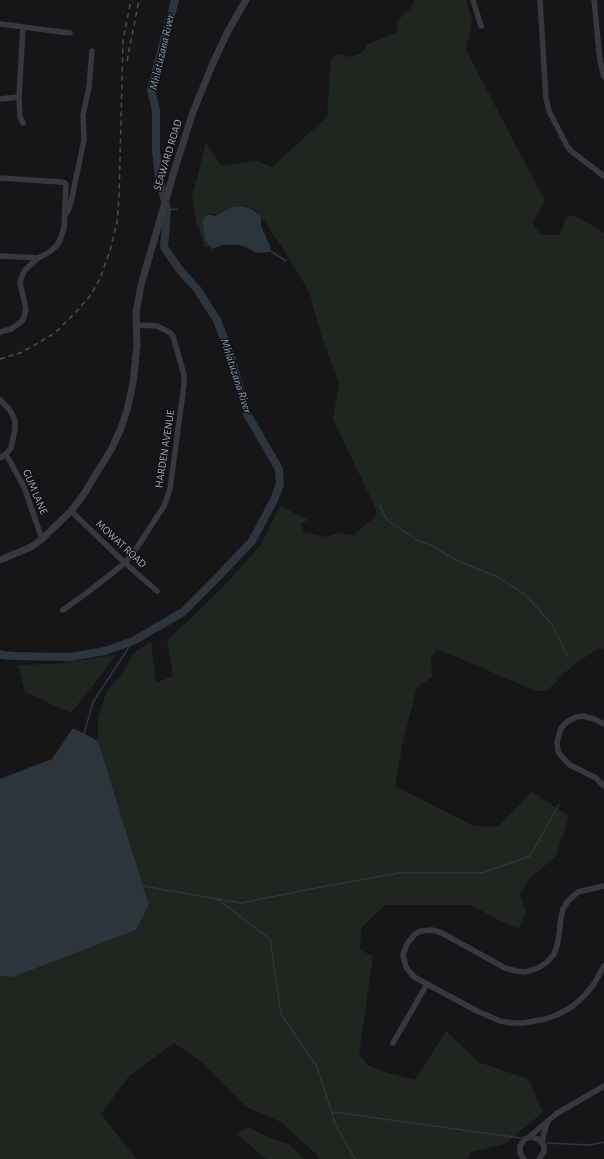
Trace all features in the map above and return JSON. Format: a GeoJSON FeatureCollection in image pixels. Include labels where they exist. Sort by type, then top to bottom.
{"type":"FeatureCollection","features":[{"type":"Feature","properties":{"kind":"street","name":"SEAWARD ROAD"},"geometry":{"type":"LineString","coordinates":[[0,560],[31,547],[42,539],[71,512],[112,448],[121,428],[127,410],[136,364],[136,313],[141,284],[193,112],[228,31],[246,0]]}},
{"type":"Feature","properties":{"kind":"street"},"geometry":{"type":"LineString","coordinates":[[474,0],[481,26]]}},
{"type":"Feature","properties":{"kind":"street"},"geometry":{"type":"LineString","coordinates":[[540,0],[546,98],[549,111],[571,151],[604,176]]}},
{"type":"Feature","properties":{"kind":"street"},"geometry":{"type":"LineString","coordinates":[[594,0],[600,61],[604,77]]}},
{"type":"Feature","properties":{"kind":"street"},"geometry":{"type":"LineString","coordinates":[[0,24],[70,33]]}},
{"type":"Feature","properties":{"kind":"street"},"geometry":{"type":"LineString","coordinates":[[23,27],[19,97],[20,117],[23,123]]}},
{"type":"Feature","properties":{"kind":"street"},"geometry":{"type":"LineString","coordinates":[[64,215],[68,211],[71,202],[84,140],[83,115],[89,87],[92,51]]}},
{"type":"Feature","properties":{"kind":"street"},"geometry":{"type":"LineString","coordinates":[[0,99],[19,97]]}},
{"type":"Feature","properties":{"kind":"street"},"geometry":{"type":"LineString","coordinates":[[0,178],[61,182],[66,185],[63,232],[57,245],[46,254],[38,258],[25,270],[20,286],[26,309],[22,321],[12,329],[0,332]]}},
{"type":"Feature","properties":{"kind":"street"},"geometry":{"type":"LineString","coordinates":[[0,256],[38,258]]}},
{"type":"Feature","properties":{"kind":"street","name":"HARDEN AVENUE"},"geometry":{"type":"LineString","coordinates":[[63,610],[125,563],[139,546],[164,506],[170,490],[184,385],[184,375],[173,336],[169,332],[157,326],[137,325]]}},
{"type":"Feature","properties":{"kind":"street"},"geometry":{"type":"LineString","coordinates":[[0,400],[9,409],[15,421],[11,448],[0,458]]}},
{"type":"Feature","properties":{"kind":"street","name":"GUM LANE"},"geometry":{"type":"LineString","coordinates":[[6,454],[24,487],[42,539]]}},
{"type":"Feature","properties":{"kind":"street","name":"MOWAT ROAD"},"geometry":{"type":"LineString","coordinates":[[71,512],[157,591]]}},
{"type":"Feature","properties":{"kind":"street"},"geometry":{"type":"LineString","coordinates":[[604,724],[584,716],[576,717],[568,721],[561,728],[557,742],[558,751],[570,765],[596,778],[604,786]]}},
{"type":"Feature","properties":{"kind":"street"},"geometry":{"type":"LineString","coordinates":[[604,887],[578,892],[568,901],[563,908],[557,946],[554,954],[540,967],[532,970],[516,972],[505,968],[437,932],[427,930],[415,934],[407,944],[404,955],[406,967],[414,977],[489,1017],[506,1022],[523,1023],[546,1019],[560,1014],[573,1006],[590,990],[602,972],[604,966]]}},
{"type":"Feature","properties":{"kind":"street"},"geometry":{"type":"LineString","coordinates":[[393,1043],[427,984]]}},
{"type":"Feature","properties":{"kind":"street"},"geometry":{"type":"LineString","coordinates":[[523,1159],[520,1153],[520,1147],[523,1141],[563,1109],[604,1086]]}},
{"type":"Feature","properties":{"kind":"street"},"geometry":{"type":"LineString","coordinates":[[542,1143],[548,1120]]}},
{"type":"Feature","properties":{"kind":"street"},"geometry":{"type":"LineString","coordinates":[[528,1138],[531,1137],[538,1139],[542,1143],[546,1159]]}},
{"type":"Feature","properties":{"kind":"street"},"geometry":{"type":"LineString","coordinates":[[540,1159],[544,1152]]}},
{"type":"Feature","properties":{"kind":"shaded area"},"geometry":{"type":"Polygon","coordinates":[[[414,0],[466,0],[472,20],[466,50],[545,201],[532,223],[541,235],[560,235],[566,218],[573,215],[600,230],[604,234],[604,649],[599,648],[578,662],[564,673],[547,691],[536,691],[438,649],[431,657],[432,677],[417,687],[403,741],[395,786],[474,826],[498,827],[532,792],[569,816],[556,856],[528,880],[520,894],[526,912],[519,929],[502,922],[471,905],[385,905],[361,928],[360,950],[373,956],[359,1054],[367,1065],[385,1072],[415,1080],[446,1031],[478,1062],[528,1079],[543,1112],[505,1144],[471,1152],[467,1159],[319,1159],[314,1152],[281,1122],[246,1107],[200,1061],[174,1043],[129,1076],[101,1114],[136,1159],[0,1159],[0,976],[13,977],[136,930],[149,905],[98,741],[98,718],[107,691],[123,672],[135,652],[151,642],[156,683],[173,676],[167,640],[224,586],[261,545],[280,506],[308,520],[301,523],[304,533],[326,537],[339,533],[354,535],[376,516],[376,509],[333,419],[339,383],[321,335],[309,291],[278,241],[258,212],[250,207],[242,205],[228,208],[222,214],[217,216],[212,213],[207,215],[204,220],[206,241],[210,247],[205,247],[196,221],[192,195],[206,142],[221,166],[257,161],[272,167],[327,117],[331,58],[339,54],[350,57],[362,53],[368,44],[397,33],[397,21],[414,5],[414,0]]]}},
{"type":"Feature","properties":{"kind":"shaded area"},"geometry":{"type":"Polygon","coordinates":[[[242,206],[250,208],[261,216],[261,226],[271,248],[269,252],[255,252],[238,245],[222,245],[212,249],[206,241],[203,229],[203,218],[207,215],[216,216],[231,207],[242,206]]]}},
{"type":"Feature","properties":{"kind":"shaded area"},"geometry":{"type":"Polygon","coordinates":[[[116,655],[71,713],[25,692],[18,665],[53,664],[116,655]]]}},
{"type":"Feature","properties":{"kind":"shaded area"},"geometry":{"type":"Polygon","coordinates":[[[73,728],[98,741],[149,905],[136,930],[13,977],[0,976],[0,779],[52,759],[73,728]]]}},
{"type":"Feature","properties":{"kind":"shaded area"},"geometry":{"type":"Polygon","coordinates":[[[248,1127],[272,1139],[289,1144],[304,1159],[266,1159],[237,1134],[248,1127]]]}},
{"type":"Feature","properties":{"kind":"waterway","name":"Mhlatuzana River"},"geometry":{"type":"LineString","coordinates":[[0,654],[15,656],[70,657],[105,651],[133,641],[183,612],[252,541],[274,500],[280,484],[279,469],[247,414],[232,360],[217,320],[197,289],[179,269],[164,247],[167,210],[159,178],[156,151],[156,111],[151,89],[175,0]]}},
{"type":"Feature","properties":{"kind":"waterway"},"geometry":{"type":"LineString","coordinates":[[167,210],[177,209]]}},
{"type":"Feature","properties":{"kind":"waterway"},"geometry":{"type":"LineString","coordinates":[[269,250],[286,261]]}},
{"type":"Feature","properties":{"kind":"waterway"},"geometry":{"type":"LineString","coordinates":[[380,506],[387,520],[417,540],[431,545],[454,559],[500,578],[527,596],[553,626],[568,657]]}},
{"type":"Feature","properties":{"kind":"waterway"},"geometry":{"type":"LineString","coordinates":[[84,734],[93,702],[133,641]]}},
{"type":"Feature","properties":{"kind":"waterway"},"geometry":{"type":"LineString","coordinates":[[143,886],[241,903],[399,873],[482,873],[530,856],[559,805]]}},
{"type":"Feature","properties":{"kind":"waterway"},"geometry":{"type":"LineString","coordinates":[[217,899],[270,939],[281,1014],[317,1067],[336,1126],[355,1159]]}},
{"type":"Feature","properties":{"kind":"waterway"},"geometry":{"type":"LineString","coordinates":[[333,1112],[521,1138]]}},
{"type":"Feature","properties":{"kind":"waterway"},"geometry":{"type":"LineString","coordinates":[[547,1143],[589,1145],[604,1142]]}},
{"type":"Feature","properties":{"kind":"railway"},"geometry":{"type":"LineString","coordinates":[[0,359],[20,353],[50,336],[59,329],[90,296],[100,279],[110,251],[117,222],[119,198],[123,40],[131,0]]}},
{"type":"Feature","properties":{"kind":"railway"},"geometry":{"type":"LineString","coordinates":[[127,61],[139,0]]}}]}
